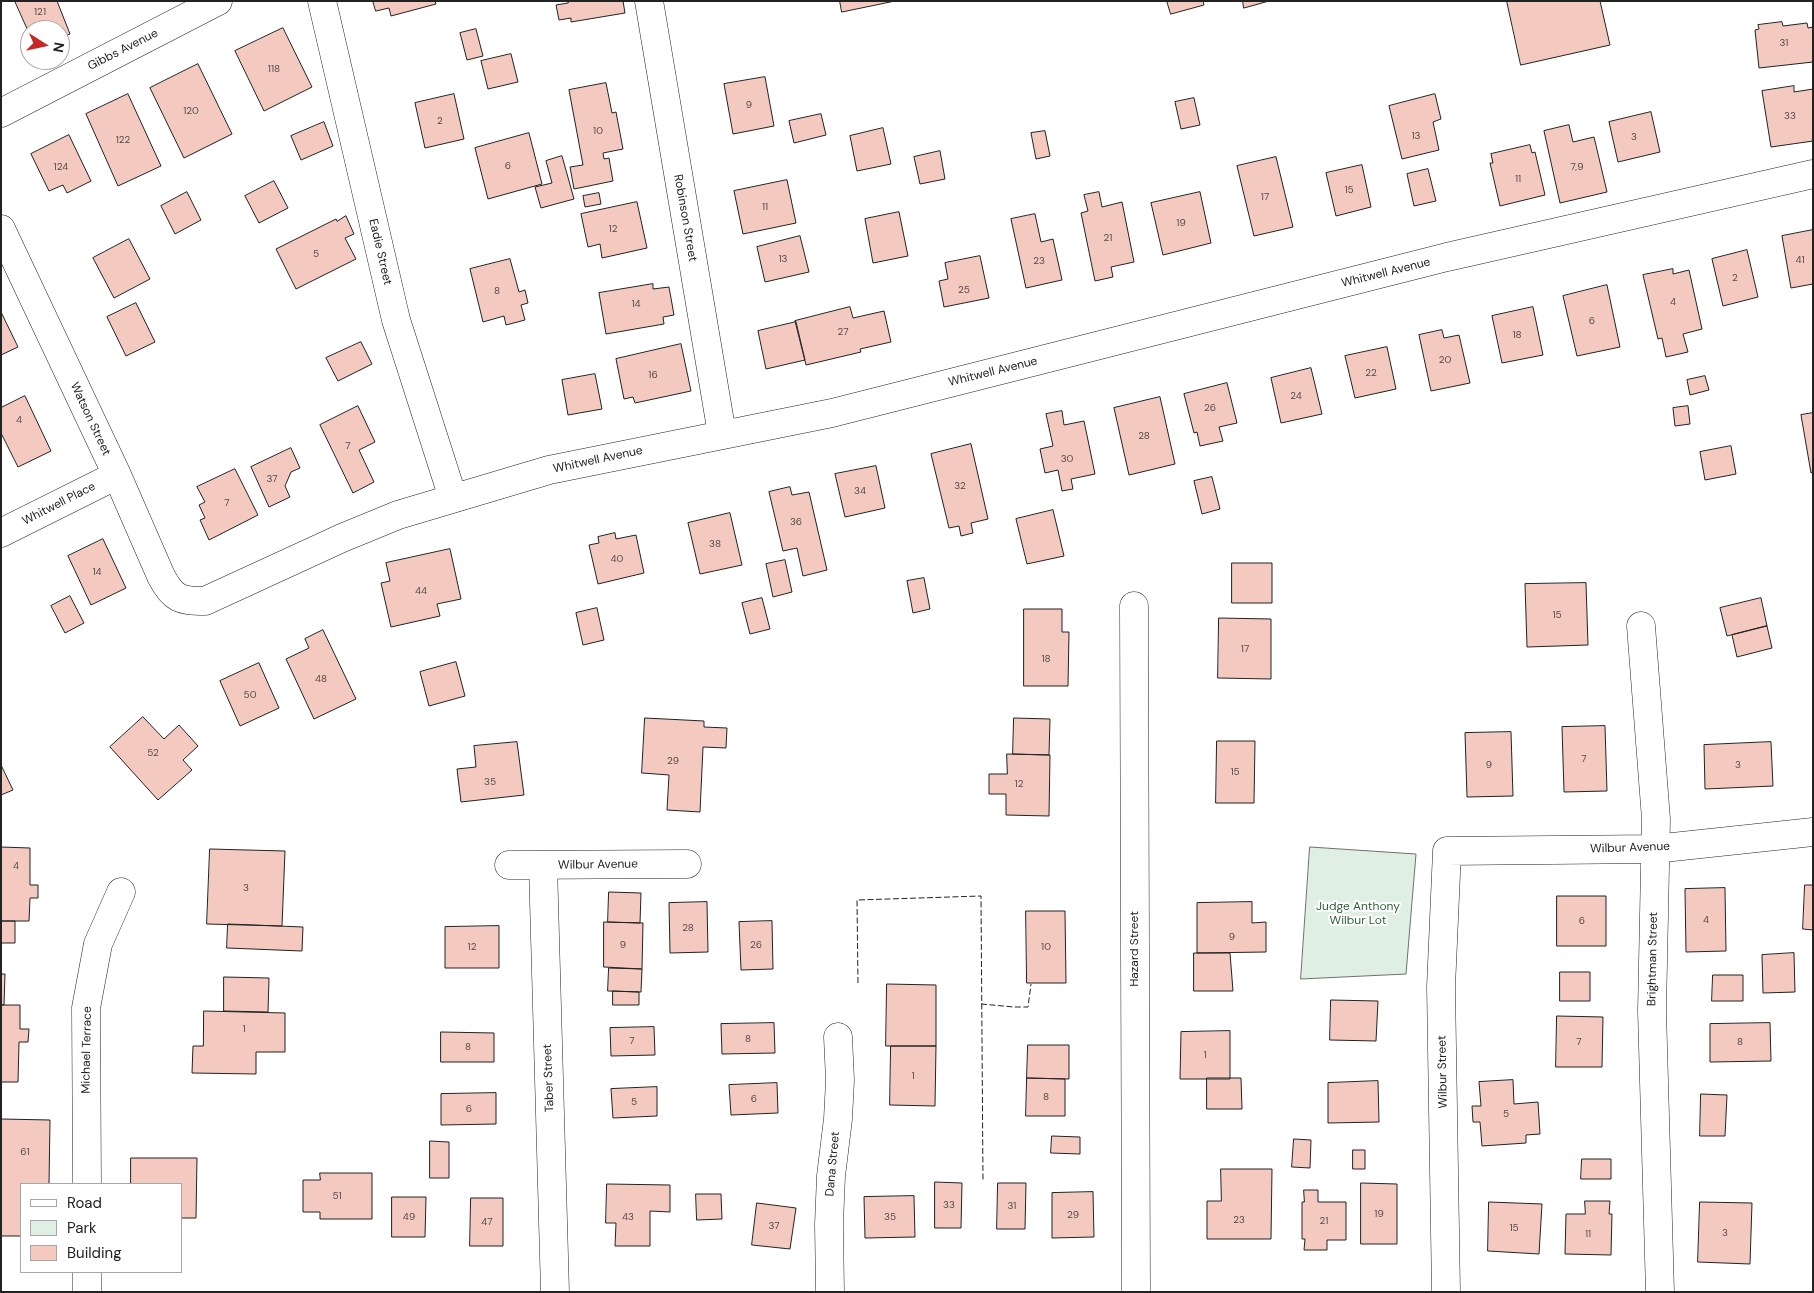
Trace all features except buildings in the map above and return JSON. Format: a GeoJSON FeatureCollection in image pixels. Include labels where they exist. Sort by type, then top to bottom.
{"type":"FeatureCollection","features":[{"type":"Feature","properties":{"kind":"street","name":"Gibbs Avenue"},"geometry":{"type":"LineString","coordinates":[[1,113],[218,1]]}},
{"type":"Feature","properties":{"kind":"street","name":"Eadie Street"},"geometry":{"type":"LineString","coordinates":[[322,1],[396,320],[453,498]]}},
{"type":"Feature","properties":{"kind":"street","name":"Robinson Street"},"geometry":{"type":"LineString","coordinates":[[649,1],[722,434]]}},
{"type":"Feature","properties":{"kind":"street","name":"Whitwell Avenue"},"geometry":{"type":"LineString","coordinates":[[186,601],[205,601],[398,515],[548,470],[832,413],[1438,259],[1813,174]]}},
{"type":"Feature","properties":{"kind":"street","name":"Watson Street"},"geometry":{"type":"LineString","coordinates":[[1,229],[117,475],[161,576],[170,592],[186,601]]}},
{"type":"Feature","properties":{"kind":"street","name":"Whitwell Place"},"geometry":{"type":"LineString","coordinates":[[1,533],[117,475]]}},
{"type":"Feature","properties":{"kind":"street","name":"Hazard Street"},"geometry":{"type":"LineString","coordinates":[[1134,606],[1136,1292]]}},
{"type":"Feature","properties":{"kind":"street","name":"Brightman Street"},"geometry":{"type":"LineString","coordinates":[[1640,626],[1656,818],[1652,1011],[1660,1292]]}},
{"type":"Feature","properties":{"kind":"street","name":"Wilbur Avenue"},"geometry":{"type":"LineString","coordinates":[[1447,852],[1654,849],[1813,832]]}},
{"type":"Feature","properties":{"kind":"street","name":"Wilbur Street"},"geometry":{"type":"LineString","coordinates":[[1446,1292],[1441,987],[1447,852]]}},
{"type":"Feature","properties":{"kind":"street","name":"Wilbur Avenue"},"geometry":{"type":"LineString","coordinates":[[509,865],[687,864]]}},
{"type":"Feature","properties":{"kind":"street","name":"Taber Street"},"geometry":{"type":"LineString","coordinates":[[543,865],[555,1292]]}},
{"type":"Feature","properties":{"kind":"street","name":"Michael Terrace"},"geometry":{"type":"LineString","coordinates":[[87,1183],[86,1008],[98,944],[121,892]]}},
{"type":"Feature","properties":{"kind":"street","name":"Dana Street"},"geometry":{"type":"LineString","coordinates":[[830,1292],[829,1224],[831,1176],[838,1119],[840,1080],[838,1037]]}},
{"type":"Feature","properties":{"kind":"street"},"geometry":{"type":"LineString","coordinates":[[87,1273],[87,1292]]}},
{"type":"Feature","properties":{"kind":"green space","name":"Judge Anthony Wilbur Lot"},"geometry":{"type":"Polygon","coordinates":[[[1310,847],[1416,854],[1406,974],[1301,979],[1310,847]]]}},
{"type":"Feature","properties":{"kind":"fence"},"geometry":{"type":"LineString","coordinates":[[858,983],[857,900],[981,896],[983,1181]]}},
{"type":"Feature","properties":{"kind":"fence"},"geometry":{"type":"LineString","coordinates":[[981,1004],[1028,1007],[1031,984]]}}]}
